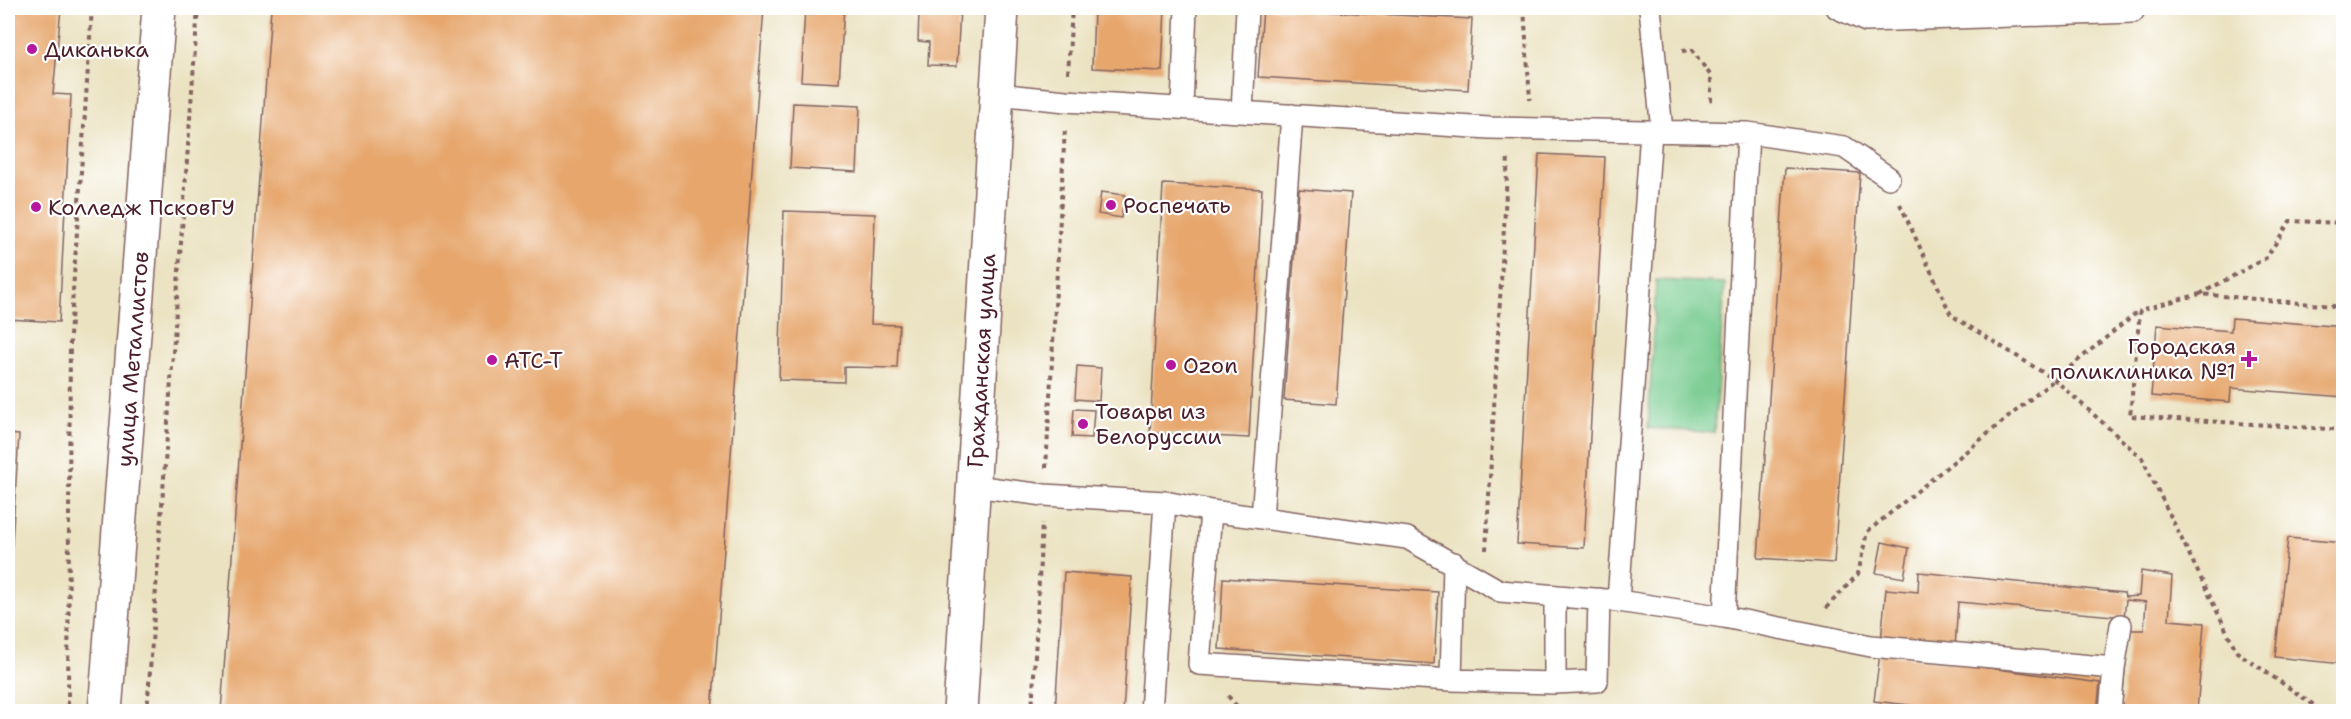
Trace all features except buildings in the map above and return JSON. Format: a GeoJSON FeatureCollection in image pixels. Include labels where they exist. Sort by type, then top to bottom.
{"type":"FeatureCollection","features":[{"type":"Feature","properties":{"kind":"street","name":"улица Металлистов"},"geometry":{"type":"LineString","coordinates":[[105,711],[159,8]]}},
{"type":"Feature","properties":{"kind":"street","name":"Гражданская улица"},"geometry":{"type":"LineString","coordinates":[[960,711],[1002,8]]}},
{"type":"Feature","properties":{"kind":"lane"},"geometry":{"type":"LineString","coordinates":[[1182,108],[1186,8]]}},
{"type":"Feature","properties":{"kind":"lane"},"geometry":{"type":"LineString","coordinates":[[1242,112],[1247,8]]}},
{"type":"Feature","properties":{"kind":"lane"},"geometry":{"type":"LineString","coordinates":[[1211,511],[1199,664],[1451,680],[1555,683],[1597,681],[1609,600],[1656,131],[1650,8]]}},
{"type":"Feature","properties":{"kind":"lane"},"geometry":{"type":"LineString","coordinates":[[1837,8],[1866,21],[2133,12],[2132,8]]}},
{"type":"Feature","properties":{"kind":"lane"},"geometry":{"type":"LineString","coordinates":[[997,94],[1066,101],[1509,129],[1748,133],[1844,147],[1889,178]]}},
{"type":"Feature","properties":{"kind":"lane"},"geometry":{"type":"LineString","coordinates":[[1262,518],[1292,115]]}},
{"type":"Feature","properties":{"kind":"lane"},"geometry":{"type":"LineString","coordinates":[[1724,617],[1748,133]]}},
{"type":"Feature","properties":{"kind":"lane"},"geometry":{"type":"LineString","coordinates":[[974,486],[1044,495],[1166,502],[1211,511],[1407,538],[1500,591],[1609,600],[1724,617],[1871,646],[2114,668]]}},
{"type":"Feature","properties":{"kind":"lane"},"geometry":{"type":"LineString","coordinates":[[1151,711],[1166,502]]}},
{"type":"Feature","properties":{"kind":"lane"},"geometry":{"type":"LineString","coordinates":[[1451,680],[1454,563]]}},
{"type":"Feature","properties":{"kind":"lane"},"geometry":{"type":"LineString","coordinates":[[1555,596],[1555,683]]}},
{"type":"Feature","properties":{"kind":"lane"},"geometry":{"type":"LineString","coordinates":[[2110,711],[2121,625]]}},
{"type":"Feature","properties":{"kind":"path"},"geometry":{"type":"LineString","coordinates":[[68,711],[70,336],[92,8]]}},
{"type":"Feature","properties":{"kind":"path"},"geometry":{"type":"LineString","coordinates":[[147,711],[198,8]]}},
{"type":"Feature","properties":{"kind":"path"},"geometry":{"type":"LineString","coordinates":[[1032,711],[1072,8]]}},
{"type":"Feature","properties":{"kind":"path"},"geometry":{"type":"LineString","coordinates":[[1524,8],[1532,129]]}},
{"type":"Feature","properties":{"kind":"path"},"geometry":{"type":"LineString","coordinates":[[1654,55],[1692,50],[1711,76],[1711,133]]}},
{"type":"Feature","properties":{"kind":"path"},"geometry":{"type":"LineString","coordinates":[[1484,581],[1509,129]]}},
{"type":"Feature","properties":{"kind":"path"},"geometry":{"type":"LineString","coordinates":[[1889,178],[1951,315],[2055,380],[2142,458],[2237,652],[2324,711]]}},
{"type":"Feature","properties":{"kind":"path"},"geometry":{"type":"LineString","coordinates":[[1803,633],[1858,574],[1867,532],[2140,310],[2200,294],[2266,258],[2289,221],[2343,223]]}},
{"type":"Feature","properties":{"kind":"path"},"geometry":{"type":"LineString","coordinates":[[2200,294],[2343,306]]}},
{"type":"Feature","properties":{"kind":"path"},"geometry":{"type":"LineString","coordinates":[[2140,310],[2130,416],[2343,430]]}},
{"type":"Feature","properties":{"kind":"green space"},"geometry":{"type":"Polygon","coordinates":[[[1656,280],[1725,283],[1714,433],[1648,428],[1656,280]]]}},
{"type":"Feature","properties":{"kind":"place","name":"Диканька"},"geometry":{"type":"Point","coordinates":[32,49]}},
{"type":"Feature","properties":{"kind":"place","name":"Роспечать"},"geometry":{"type":"Point","coordinates":[1111,205]}},
{"type":"Feature","properties":{"kind":"place","name":"Колледж ПсковГУ"},"geometry":{"type":"Point","coordinates":[36,207]}},
{"type":"Feature","properties":{"kind":"place","name":"Городская поликлиника №1"},"geometry":{"type":"Point","coordinates":[2249,359]}},
{"type":"Feature","properties":{"kind":"place","name":"ATC-T"},"geometry":{"type":"Point","coordinates":[492,360]}},
{"type":"Feature","properties":{"kind":"place","name":"Ozon"},"geometry":{"type":"Point","coordinates":[1171,365]}},
{"type":"Feature","properties":{"kind":"place","name":"Товары из Белоруссии"},"geometry":{"type":"Point","coordinates":[1083,424]}}]}
